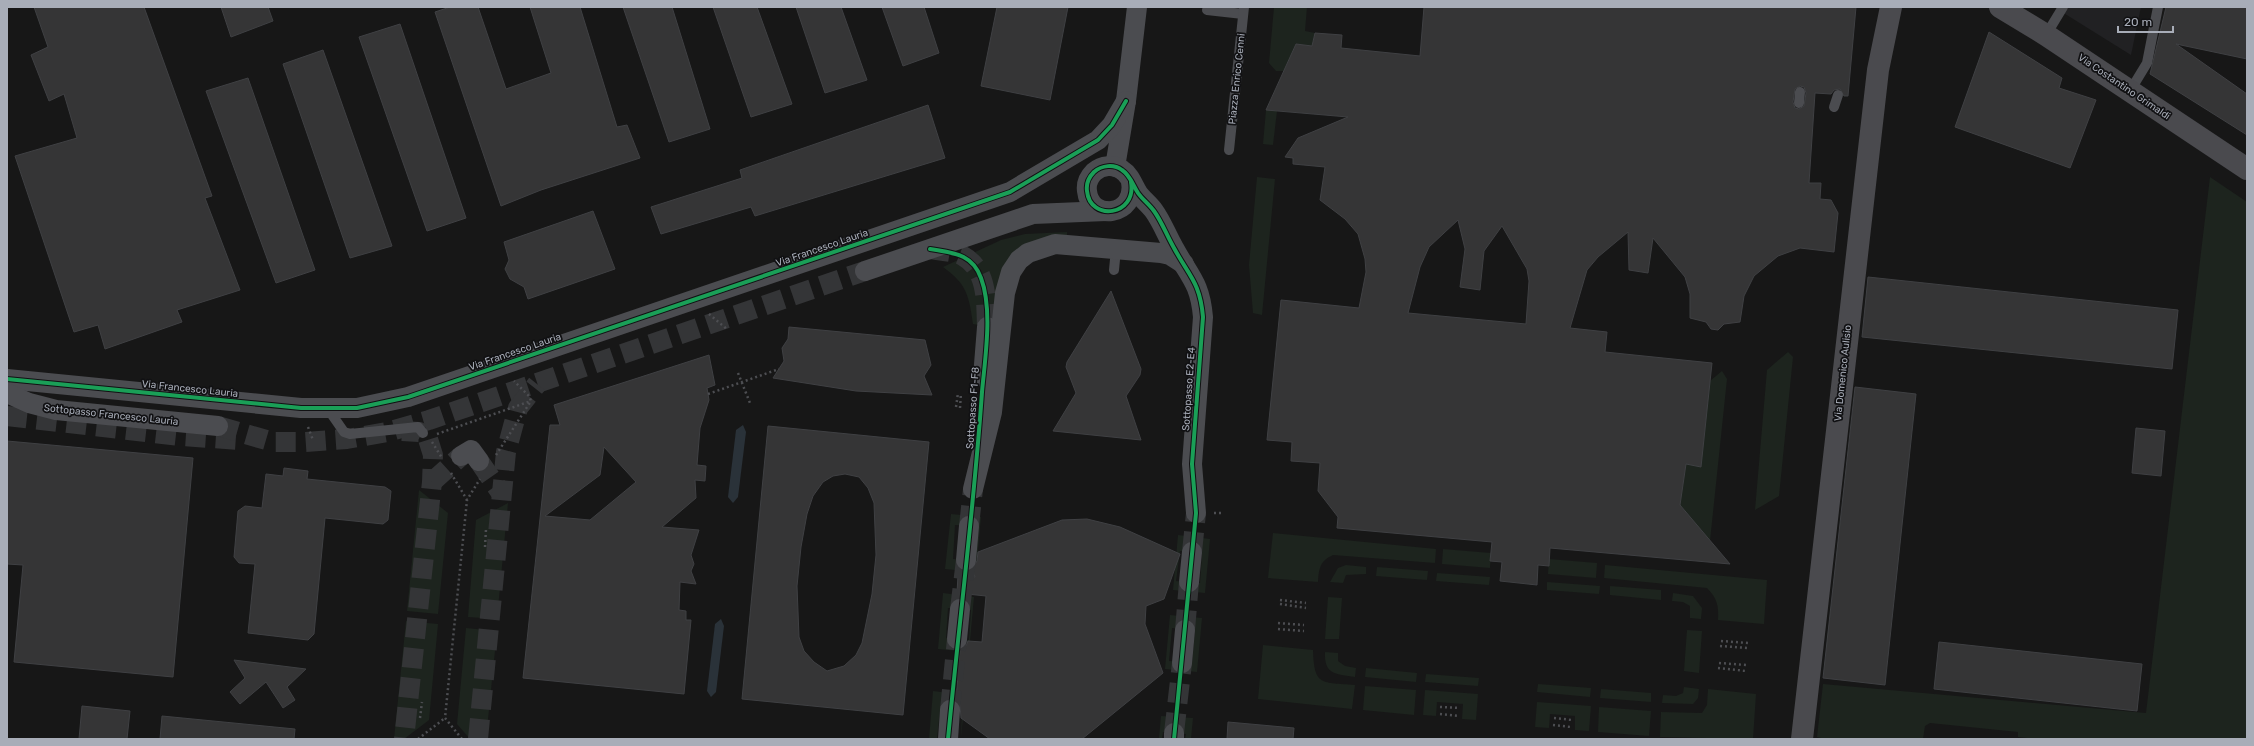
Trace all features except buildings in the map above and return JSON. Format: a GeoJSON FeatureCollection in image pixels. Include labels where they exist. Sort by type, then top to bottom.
{"type":"FeatureCollection","features":[{"type":"Feature","properties":{"kind":"main road","name":"Via Domenico Aulisio"},"geometry":{"type":"LineString","coordinates":[[1802,739],[1878,70],[1891,7]]}},
{"type":"Feature","properties":{"kind":"main road","name":"Via Costantino Grimaldi"},"geometry":{"type":"LineString","coordinates":[[2000,7],[2046,35],[2247,169]]}},
{"type":"Feature","properties":{"kind":"street"},"geometry":{"type":"LineString","coordinates":[[1109,167],[1126,101],[1137,7]]}},
{"type":"Feature","properties":{"kind":"street","name":"Via Francesco Lauria"},"geometry":{"type":"LineString","coordinates":[[13,387],[328,409],[357,408],[420,393],[1010,192],[1098,140],[1112,125],[1126,101]]}},
{"type":"Feature","properties":{"kind":"street"},"geometry":{"type":"LineString","coordinates":[[865,271],[1033,214],[1048,212],[1074,213],[1119,210],[1128,201],[1131,195],[1131,182],[1122,170],[1109,167],[1060,163]]}},
{"type":"Feature","properties":{"kind":"street"},"geometry":{"type":"LineString","coordinates":[[1109,167],[1090,176],[1087,190],[1092,204],[1109,211],[1138,216],[1154,211]]}},
{"type":"Feature","properties":{"kind":"street","name":"Sottopasso E2-E4"},"geometry":{"type":"LineString","coordinates":[[1131,182],[1154,211],[1175,250],[1196,282],[1202,301],[1203,317],[1192,464],[1196,513]]}},
{"type":"Feature","properties":{"kind":"street","name":"Sottopasso F1-F8"},"geometry":{"type":"LineString","coordinates":[[987,327],[973,489],[992,412],[1005,293],[1011,272],[1019,260],[1028,253],[1055,244],[1116,249]]}},
{"type":"Feature","properties":{"kind":"street"},"geometry":{"type":"LineString","coordinates":[[1116,249],[1170,255],[1188,268]]}},
{"type":"Feature","properties":{"kind":"street","name":"Sottopasso Francesco Lauria"},"geometry":{"type":"LineString","coordinates":[[13,387],[40,407],[56,410],[218,426]]}},
{"type":"Feature","properties":{"kind":"street"},"geometry":{"type":"LineString","coordinates":[[966,560],[969,526]]}},
{"type":"Feature","properties":{"kind":"street"},"geometry":{"type":"LineString","coordinates":[[1189,582],[1192,552]]}},
{"type":"Feature","properties":{"kind":"street"},"geometry":{"type":"LineString","coordinates":[[957,639],[960,609]]}},
{"type":"Feature","properties":{"kind":"street"},"geometry":{"type":"LineString","coordinates":[[1182,663],[1185,630]]}},
{"type":"Feature","properties":{"kind":"street"},"geometry":{"type":"LineString","coordinates":[[948,739],[950,710]]}},
{"type":"Feature","properties":{"kind":"lane"},"geometry":{"type":"LineString","coordinates":[[2046,35],[2063,7]]}},
{"type":"Feature","properties":{"kind":"lane"},"geometry":{"type":"LineString","coordinates":[[2130,91],[2147,62],[2158,7]]}},
{"type":"Feature","properties":{"kind":"lane"},"geometry":{"type":"LineString","coordinates":[[1207,10],[1244,10]]}},
{"type":"Feature","properties":{"kind":"lane","name":"Piazza Enrico Cenni"},"geometry":{"type":"LineString","coordinates":[[1229,150],[1244,10]]}},
{"type":"Feature","properties":{"kind":"lane"},"geometry":{"type":"LineString","coordinates":[[1799,103],[1800,92]]}},
{"type":"Feature","properties":{"kind":"lane"},"geometry":{"type":"LineString","coordinates":[[1834,107],[1838,95]]}},
{"type":"Feature","properties":{"kind":"lane"},"geometry":{"type":"LineString","coordinates":[[1114,270],[1116,249]]}},
{"type":"Feature","properties":{"kind":"lane"},"geometry":{"type":"LineString","coordinates":[[328,409],[344,432],[350,434],[418,427],[426,435]]}},
{"type":"Feature","properties":{"kind":"path"},"geometry":{"type":"LineString","coordinates":[[704,310],[728,330]]}},
{"type":"Feature","properties":{"kind":"path"},"geometry":{"type":"LineString","coordinates":[[708,394],[779,369]]}},
{"type":"Feature","properties":{"kind":"path"},"geometry":{"type":"LineString","coordinates":[[738,373],[750,403]]}},
{"type":"Feature","properties":{"kind":"path"},"geometry":{"type":"LineString","coordinates":[[511,378],[530,396],[531,401]]}},
{"type":"Feature","properties":{"kind":"path"},"geometry":{"type":"LineString","coordinates":[[958,407],[960,393]]}},
{"type":"Feature","properties":{"kind":"path"},"geometry":{"type":"LineString","coordinates":[[426,435],[531,401]]}},
{"type":"Feature","properties":{"kind":"path"},"geometry":{"type":"LineString","coordinates":[[462,739],[445,718],[467,500],[479,463],[531,401]]}},
{"type":"Feature","properties":{"kind":"path"},"geometry":{"type":"LineString","coordinates":[[306,420],[313,440]]}},
{"type":"Feature","properties":{"kind":"path"},"geometry":{"type":"LineString","coordinates":[[484,546],[486,529]]}},
{"type":"Feature","properties":{"kind":"path"},"geometry":{"type":"LineString","coordinates":[[1280,600],[1306,603]]}},
{"type":"Feature","properties":{"kind":"path"},"geometry":{"type":"LineString","coordinates":[[1280,604],[1306,608]]}},
{"type":"Feature","properties":{"kind":"path"},"geometry":{"type":"LineString","coordinates":[[1278,623],[1304,625]]}},
{"type":"Feature","properties":{"kind":"path"},"geometry":{"type":"LineString","coordinates":[[1278,629],[1304,631]]}},
{"type":"Feature","properties":{"kind":"path"},"geometry":{"type":"LineString","coordinates":[[1721,641],[1748,643]]}},
{"type":"Feature","properties":{"kind":"path"},"geometry":{"type":"LineString","coordinates":[[1720,646],[1748,648]]}},
{"type":"Feature","properties":{"kind":"path"},"geometry":{"type":"LineString","coordinates":[[1719,663],[1746,665]]}},
{"type":"Feature","properties":{"kind":"path"},"geometry":{"type":"LineString","coordinates":[[1718,668],[1746,670]]}},
{"type":"Feature","properties":{"kind":"path"},"geometry":{"type":"LineString","coordinates":[[420,718],[422,702]]}},
{"type":"Feature","properties":{"kind":"path"},"geometry":{"type":"LineString","coordinates":[[1440,707],[1460,708]]}},
{"type":"Feature","properties":{"kind":"path"},"geometry":{"type":"LineString","coordinates":[[1440,714],[1459,716]]}},
{"type":"Feature","properties":{"kind":"path"},"geometry":{"type":"LineString","coordinates":[[418,739],[445,718]]}},
{"type":"Feature","properties":{"kind":"path"},"geometry":{"type":"LineString","coordinates":[[1554,718],[1572,720]]}},
{"type":"Feature","properties":{"kind":"path"},"geometry":{"type":"LineString","coordinates":[[1553,725],[1571,727]]}},
{"type":"Feature","properties":{"kind":"shaded area"},"geometry":{"type":"Polygon","coordinates":[[[1274,7],[1307,7],[1305,31],[1315,33],[1312,46],[1296,44],[1284,71],[1276,71],[1269,63],[1274,7]]]}},
{"type":"Feature","properties":{"kind":"shaded area"},"geometry":{"type":"Polygon","coordinates":[[[2054,7],[2141,7],[2131,55],[2054,7]]]}},
{"type":"Feature","properties":{"kind":"shaded area"},"geometry":{"type":"Polygon","coordinates":[[[1266,110],[1277,111],[1273,145],[1263,144],[1266,110]]]}},
{"type":"Feature","properties":{"kind":"shaded area"},"geometry":{"type":"Polygon","coordinates":[[[1257,177],[1275,179],[1262,315],[1253,313],[1249,265],[1257,177]]]}},
{"type":"Feature","properties":{"kind":"shaded area"},"geometry":{"type":"Polygon","coordinates":[[[2210,177],[2247,202],[2247,739],[2036,739],[2018,737],[2018,732],[1930,723],[1925,726],[1923,739],[1825,739],[1817,737],[1823,684],[2146,713],[2210,177]]]}},
{"type":"Feature","properties":{"kind":"shaded area"},"geometry":{"type":"Polygon","coordinates":[[[1067,232],[1067,240],[1033,245],[997,328],[973,324],[966,291],[957,279],[943,267],[1001,240],[1025,234],[1067,232]]]}},
{"type":"Feature","properties":{"kind":"shaded area"},"geometry":{"type":"Polygon","coordinates":[[[1788,352],[1793,357],[1779,496],[1755,510],[1767,370],[1788,352]]]}},
{"type":"Feature","properties":{"kind":"shaded area"},"geometry":{"type":"Polygon","coordinates":[[[1722,371],[1727,379],[1710,541],[1680,505],[1686,464],[1701,466],[1710,381],[1722,371]]]}},
{"type":"Feature","properties":{"kind":"shaded area"},"geometry":{"type":"Polygon","coordinates":[[[743,425],[746,432],[738,497],[733,503],[728,497],[736,430],[743,425]]]}},
{"type":"Feature","properties":{"kind":"shaded area"},"geometry":{"type":"Polygon","coordinates":[[[419,490],[448,513],[438,614],[407,611],[419,490]]]}},
{"type":"Feature","properties":{"kind":"shaded area"},"geometry":{"type":"Polygon","coordinates":[[[508,503],[497,619],[468,617],[476,520],[508,503]]]}},
{"type":"Feature","properties":{"kind":"shaded area"},"geometry":{"type":"Polygon","coordinates":[[[951,514],[981,517],[976,572],[945,569],[951,514]],[[955,525],[953,559],[975,561],[969,526],[955,525]]]}},
{"type":"Feature","properties":{"kind":"shaded area"},"geometry":{"type":"Polygon","coordinates":[[[1273,533],[1436,549],[1435,563],[1333,555],[1323,562],[1319,573],[1318,582],[1268,578],[1273,533]]]}},
{"type":"Feature","properties":{"kind":"shaded area"},"geometry":{"type":"Polygon","coordinates":[[[1178,535],[1210,539],[1205,593],[1173,590],[1178,535]],[[1180,551],[1176,581],[1200,583],[1202,554],[1180,551]]]}},
{"type":"Feature","properties":{"kind":"shaded area"},"geometry":{"type":"Polygon","coordinates":[[[1443,549],[1491,553],[1490,568],[1442,564],[1443,549]]]}},
{"type":"Feature","properties":{"kind":"shaded area"},"geometry":{"type":"Polygon","coordinates":[[[1549,559],[1597,563],[1596,578],[1548,574],[1549,559]]]}},
{"type":"Feature","properties":{"kind":"shaded area"},"geometry":{"type":"Polygon","coordinates":[[[1346,565],[1366,567],[1366,574],[1346,575],[1343,583],[1330,582],[1338,568],[1346,565]]]}},
{"type":"Feature","properties":{"kind":"shaded area"},"geometry":{"type":"Polygon","coordinates":[[[1605,565],[1767,580],[1764,624],[1718,620],[1717,602],[1707,588],[1604,578],[1605,565]]]}},
{"type":"Feature","properties":{"kind":"shaded area"},"geometry":{"type":"Polygon","coordinates":[[[1377,567],[1428,571],[1427,580],[1376,576],[1377,567]]]}},
{"type":"Feature","properties":{"kind":"shaded area"},"geometry":{"type":"Polygon","coordinates":[[[1437,573],[1490,577],[1489,585],[1436,581],[1437,573]]]}},
{"type":"Feature","properties":{"kind":"shaded area"},"geometry":{"type":"Polygon","coordinates":[[[1547,582],[1600,586],[1599,594],[1547,590],[1547,582]]]}},
{"type":"Feature","properties":{"kind":"shaded area"},"geometry":{"type":"Polygon","coordinates":[[[1610,586],[1661,590],[1661,600],[1610,595],[1610,586]]]}},
{"type":"Feature","properties":{"kind":"shaded area"},"geometry":{"type":"Polygon","coordinates":[[[943,593],[974,597],[969,652],[938,649],[943,593]],[[948,608],[946,638],[969,640],[971,610],[948,608]]]}},
{"type":"Feature","properties":{"kind":"shaded area"},"geometry":{"type":"Polygon","coordinates":[[[1673,593],[1693,596],[1702,608],[1701,619],[1690,618],[1690,606],[1683,602],[1672,601],[1673,593]]]}},
{"type":"Feature","properties":{"kind":"shaded area"},"geometry":{"type":"Polygon","coordinates":[[[1328,597],[1342,598],[1339,639],[1325,639],[1328,597]]]}},
{"type":"Feature","properties":{"kind":"shaded area"},"geometry":{"type":"Polygon","coordinates":[[[1170,615],[1202,618],[1197,672],[1165,669],[1170,615]],[[1172,628],[1169,661],[1192,663],[1195,631],[1172,628]]]}},
{"type":"Feature","properties":{"kind":"shaded area"},"geometry":{"type":"Polygon","coordinates":[[[721,619],[724,626],[716,692],[711,697],[707,691],[715,624],[721,619]]]}},
{"type":"Feature","properties":{"kind":"shaded area"},"geometry":{"type":"Polygon","coordinates":[[[406,621],[438,624],[429,720],[404,739],[394,739],[406,621]]]}},
{"type":"Feature","properties":{"kind":"shaded area"},"geometry":{"type":"Polygon","coordinates":[[[466,628],[497,631],[486,739],[470,739],[457,724],[466,628]]]}},
{"type":"Feature","properties":{"kind":"shaded area"},"geometry":{"type":"Polygon","coordinates":[[[1687,630],[1702,631],[1699,673],[1684,671],[1687,630]]]}},
{"type":"Feature","properties":{"kind":"shaded area"},"geometry":{"type":"Polygon","coordinates":[[[1263,645],[1313,650],[1315,671],[1318,677],[1327,682],[1355,685],[1352,709],[1258,699],[1263,645]]]}},
{"type":"Feature","properties":{"kind":"shaded area"},"geometry":{"type":"Polygon","coordinates":[[[1325,652],[1338,653],[1338,661],[1345,666],[1356,668],[1355,677],[1332,672],[1325,660],[1325,652]]]}},
{"type":"Feature","properties":{"kind":"shaded area"},"geometry":{"type":"Polygon","coordinates":[[[1366,668],[1417,673],[1416,682],[1365,677],[1366,668]]]}},
{"type":"Feature","properties":{"kind":"shaded area"},"geometry":{"type":"Polygon","coordinates":[[[1426,674],[1479,678],[1478,686],[1425,682],[1426,674]]]}},
{"type":"Feature","properties":{"kind":"shaded area"},"geometry":{"type":"Polygon","coordinates":[[[1538,684],[1591,688],[1590,697],[1537,692],[1538,684]]]}},
{"type":"Feature","properties":{"kind":"shaded area"},"geometry":{"type":"Polygon","coordinates":[[[1365,686],[1416,690],[1414,715],[1363,710],[1365,686]]]}},
{"type":"Feature","properties":{"kind":"shaded area"},"geometry":{"type":"Polygon","coordinates":[[[1684,687],[1699,689],[1698,698],[1693,704],[1662,703],[1663,695],[1676,696],[1683,693],[1684,687]]]}},
{"type":"Feature","properties":{"kind":"shaded area"},"geometry":{"type":"Polygon","coordinates":[[[1601,689],[1651,693],[1651,702],[1600,698],[1601,689]]]}},
{"type":"Feature","properties":{"kind":"shaded area"},"geometry":{"type":"Polygon","coordinates":[[[1708,689],[1756,694],[1753,739],[1660,737],[1661,712],[1702,713],[1707,705],[1708,689]]]}},
{"type":"Feature","properties":{"kind":"shaded area"},"geometry":{"type":"Polygon","coordinates":[[[1425,690],[1478,694],[1476,720],[1462,719],[1463,704],[1437,702],[1436,716],[1423,715],[1425,690]]]}},
{"type":"Feature","properties":{"kind":"shaded area"},"geometry":{"type":"Polygon","coordinates":[[[933,691],[965,695],[961,739],[962,712],[940,710],[937,739],[929,739],[933,691]]]}},
{"type":"Feature","properties":{"kind":"shaded area"},"geometry":{"type":"Polygon","coordinates":[[[1537,702],[1591,706],[1589,731],[1575,730],[1575,716],[1550,714],[1549,728],[1535,727],[1537,702]]]}},
{"type":"Feature","properties":{"kind":"shaded area"},"geometry":{"type":"Polygon","coordinates":[[[1599,707],[1651,711],[1649,736],[1598,732],[1599,707]]]}},
{"type":"Feature","properties":{"kind":"shaded area"},"geometry":{"type":"Polygon","coordinates":[[[1161,716],[1193,718],[1191,739],[1185,739],[1186,734],[1163,732],[1162,739],[1159,739],[1161,716]]]}},
{"type":"Feature","properties":{"kind":"tunnel"},"geometry":{"type":"LineString","coordinates":[[930,249],[960,254],[971,262],[977,269],[986,297],[987,327]]}},
{"type":"Feature","properties":{"kind":"tunnel"},"geometry":{"type":"LineString","coordinates":[[218,426],[273,442],[305,442],[347,439],[387,432],[429,420],[865,271]]}},
{"type":"Feature","properties":{"kind":"tunnel"},"geometry":{"type":"LineString","coordinates":[[478,739],[506,452],[518,408],[537,384]]}},
{"type":"Feature","properties":{"kind":"tunnel"},"geometry":{"type":"LineString","coordinates":[[7,416],[180,436],[240,440]]}},
{"type":"Feature","properties":{"kind":"tunnel"},"geometry":{"type":"LineString","coordinates":[[402,431],[419,432],[427,436],[433,455],[432,482],[404,739]]}},
{"type":"Feature","properties":{"kind":"tunnel"},"geometry":{"type":"LineString","coordinates":[[432,482],[461,456]]}},
{"type":"Feature","properties":{"kind":"tunnel"},"geometry":{"type":"LineString","coordinates":[[479,461],[501,493]]}},
{"type":"Feature","properties":{"kind":"tunnel"},"geometry":{"type":"LineString","coordinates":[[969,526],[973,489]]}},
{"type":"Feature","properties":{"kind":"tunnel"},"geometry":{"type":"LineString","coordinates":[[1192,552],[1196,513]]}},
{"type":"Feature","properties":{"kind":"tunnel"},"geometry":{"type":"LineString","coordinates":[[960,609],[966,560]]}},
{"type":"Feature","properties":{"kind":"tunnel"},"geometry":{"type":"LineString","coordinates":[[1185,630],[1189,582]]}},
{"type":"Feature","properties":{"kind":"tunnel"},"geometry":{"type":"LineString","coordinates":[[950,710],[957,639]]}},
{"type":"Feature","properties":{"kind":"tunnel"},"geometry":{"type":"LineString","coordinates":[[1174,733],[1182,663]]}},
{"type":"Feature","properties":{"kind":"cycle path"},"geometry":{"type":"LineString","coordinates":[[7,379],[301,408],[357,408],[408,397],[1010,192],[1098,140],[1112,125],[1126,101]]}},
{"type":"Feature","properties":{"kind":"cycle path"},"geometry":{"type":"LineString","coordinates":[[1131,182],[1131,193],[1127,202],[1121,208],[1112,211],[1104,211],[1096,207],[1090,201],[1087,191],[1087,183],[1094,172],[1108,166],[1119,168],[1125,172],[1136,190],[1157,215],[1193,280],[1202,305],[1203,317],[1192,464],[1196,513],[1174,739]]}},
{"type":"Feature","properties":{"kind":"cycle path"},"geometry":{"type":"LineString","coordinates":[[930,249],[953,253],[967,259],[972,263],[981,278],[987,305],[986,349],[975,479],[948,739]]}}]}
